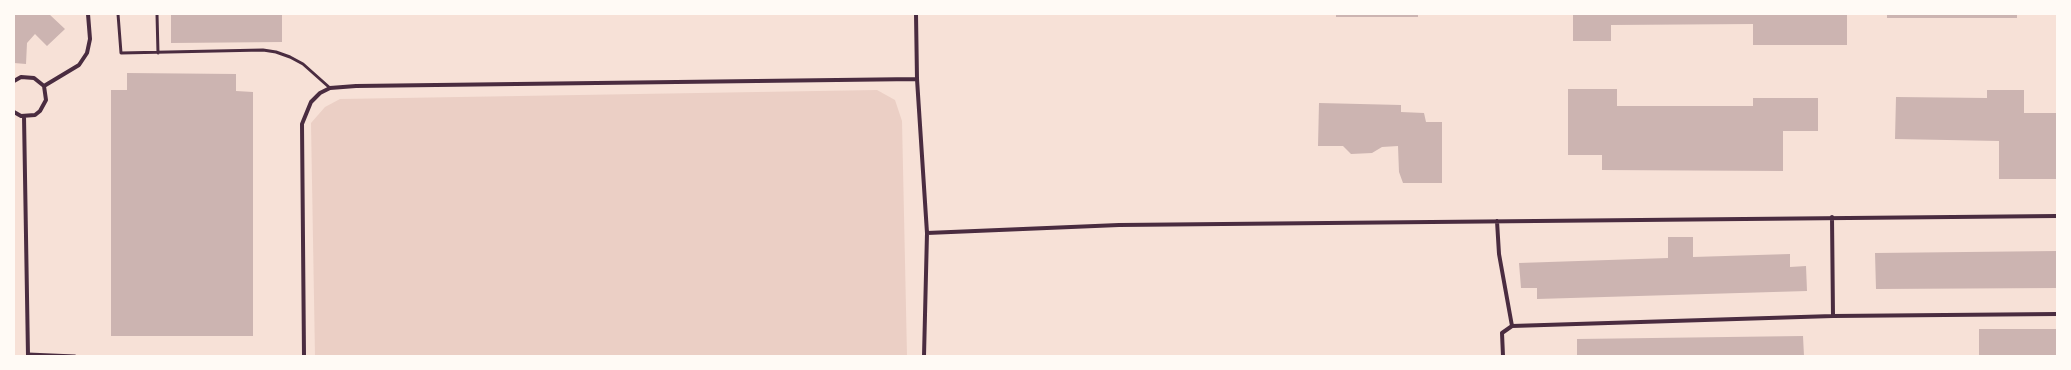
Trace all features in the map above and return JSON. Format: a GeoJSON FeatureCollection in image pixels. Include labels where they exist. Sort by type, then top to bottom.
{"type":"FeatureCollection","features":[{"type":"Feature","properties":{"kind":"street"},"geometry":{"type":"LineString","coordinates":[[44,86],[79,65],[83,59],[90,39],[88,14]]}},
{"type":"Feature","properties":{"kind":"street"},"geometry":{"type":"LineString","coordinates":[[916,14],[917,79],[927,232],[924,356]]}},
{"type":"Feature","properties":{"kind":"street"},"geometry":{"type":"LineString","coordinates":[[14,81],[28,77],[34,78],[44,86],[46,93],[44,106],[35,115],[24,116],[14,112]]}},
{"type":"Feature","properties":{"kind":"street"},"geometry":{"type":"LineString","coordinates":[[304,356],[302,124],[311,102],[320,93],[330,88],[356,86],[917,79]]}},
{"type":"Feature","properties":{"kind":"street"},"geometry":{"type":"LineString","coordinates":[[24,116],[28,355]]}},
{"type":"Feature","properties":{"kind":"street"},"geometry":{"type":"LineString","coordinates":[[927,232],[1118,225],[2057,216]]}},
{"type":"Feature","properties":{"kind":"street"},"geometry":{"type":"LineString","coordinates":[[1832,217],[1833,316]]}},
{"type":"Feature","properties":{"kind":"street"},"geometry":{"type":"LineString","coordinates":[[1497,221],[1499,254],[1512,326]]}},
{"type":"Feature","properties":{"kind":"street"},"geometry":{"type":"LineString","coordinates":[[1503,356],[1502,333],[1512,326],[1833,316],[2057,314]]}},
{"type":"Feature","properties":{"kind":"lane"},"geometry":{"type":"LineString","coordinates":[[118,14],[122,53],[263,50],[276,52],[290,56],[303,64],[330,88]]}},
{"type":"Feature","properties":{"kind":"lane"},"geometry":{"type":"LineString","coordinates":[[157,14],[158,53]]}},
{"type":"Feature","properties":{"kind":"lane"},"geometry":{"type":"LineString","coordinates":[[28,355],[75,356]]}},
{"type":"Feature","properties":{"kind":"shaded area"},"geometry":{"type":"Polygon","coordinates":[[[877,90],[895,100],[902,121],[907,356],[315,356],[311,123],[325,107],[340,99],[877,90]]]}},
{"type":"Feature","properties":{"kind":"building"},"geometry":{"type":"Polygon","coordinates":[[[49,14],[65,29],[47,46],[35,34],[27,43],[26,64],[14,63],[14,15],[49,14]]]}},
{"type":"Feature","properties":{"kind":"building"},"geometry":{"type":"Polygon","coordinates":[[[171,14],[282,14],[282,42],[171,43],[171,14]]]}},
{"type":"Feature","properties":{"kind":"building"},"geometry":{"type":"Polygon","coordinates":[[[1336,14],[1418,14],[1418,17],[1336,17],[1336,14]]]}},
{"type":"Feature","properties":{"kind":"building"},"geometry":{"type":"Polygon","coordinates":[[[1573,14],[1847,14],[1847,45],[1753,45],[1753,24],[1611,25],[1611,41],[1573,41],[1573,14]]]}},
{"type":"Feature","properties":{"kind":"building"},"geometry":{"type":"Polygon","coordinates":[[[1887,14],[2017,14],[2017,18],[1887,18],[1887,14]]]}},
{"type":"Feature","properties":{"kind":"building"},"geometry":{"type":"Polygon","coordinates":[[[127,73],[236,74],[236,91],[253,92],[253,336],[111,336],[111,90],[127,90],[127,73]]]}},
{"type":"Feature","properties":{"kind":"building"},"geometry":{"type":"Polygon","coordinates":[[[1568,89],[1617,89],[1617,106],[1753,106],[1753,98],[1818,98],[1818,131],[1783,131],[1783,171],[1602,170],[1602,155],[1568,155],[1568,89]]]}},
{"type":"Feature","properties":{"kind":"building"},"geometry":{"type":"Polygon","coordinates":[[[1987,90],[2024,90],[2024,113],[2057,113],[2057,179],[1999,179],[1999,141],[1895,139],[1896,97],[1987,98],[1987,90]]]}},
{"type":"Feature","properties":{"kind":"building"},"geometry":{"type":"Polygon","coordinates":[[[1319,103],[1401,105],[1401,112],[1424,113],[1426,122],[1442,122],[1442,183],[1403,183],[1399,172],[1398,146],[1382,147],[1372,153],[1351,154],[1343,146],[1318,146],[1319,103]]]}},
{"type":"Feature","properties":{"kind":"building"},"geometry":{"type":"Polygon","coordinates":[[[1668,237],[1693,237],[1693,257],[1790,254],[1790,267],[1806,266],[1807,291],[1537,299],[1537,288],[1521,288],[1519,263],[1668,258],[1668,237]]]}},
{"type":"Feature","properties":{"kind":"building"},"geometry":{"type":"Polygon","coordinates":[[[2057,251],[2057,288],[1876,289],[1875,253],[2057,251]]]}},
{"type":"Feature","properties":{"kind":"building"},"geometry":{"type":"Polygon","coordinates":[[[1979,329],[2057,329],[2057,356],[1979,356],[1979,329]]]}},
{"type":"Feature","properties":{"kind":"building"},"geometry":{"type":"Polygon","coordinates":[[[1803,336],[1804,356],[1577,356],[1577,339],[1803,336]]]}}]}
